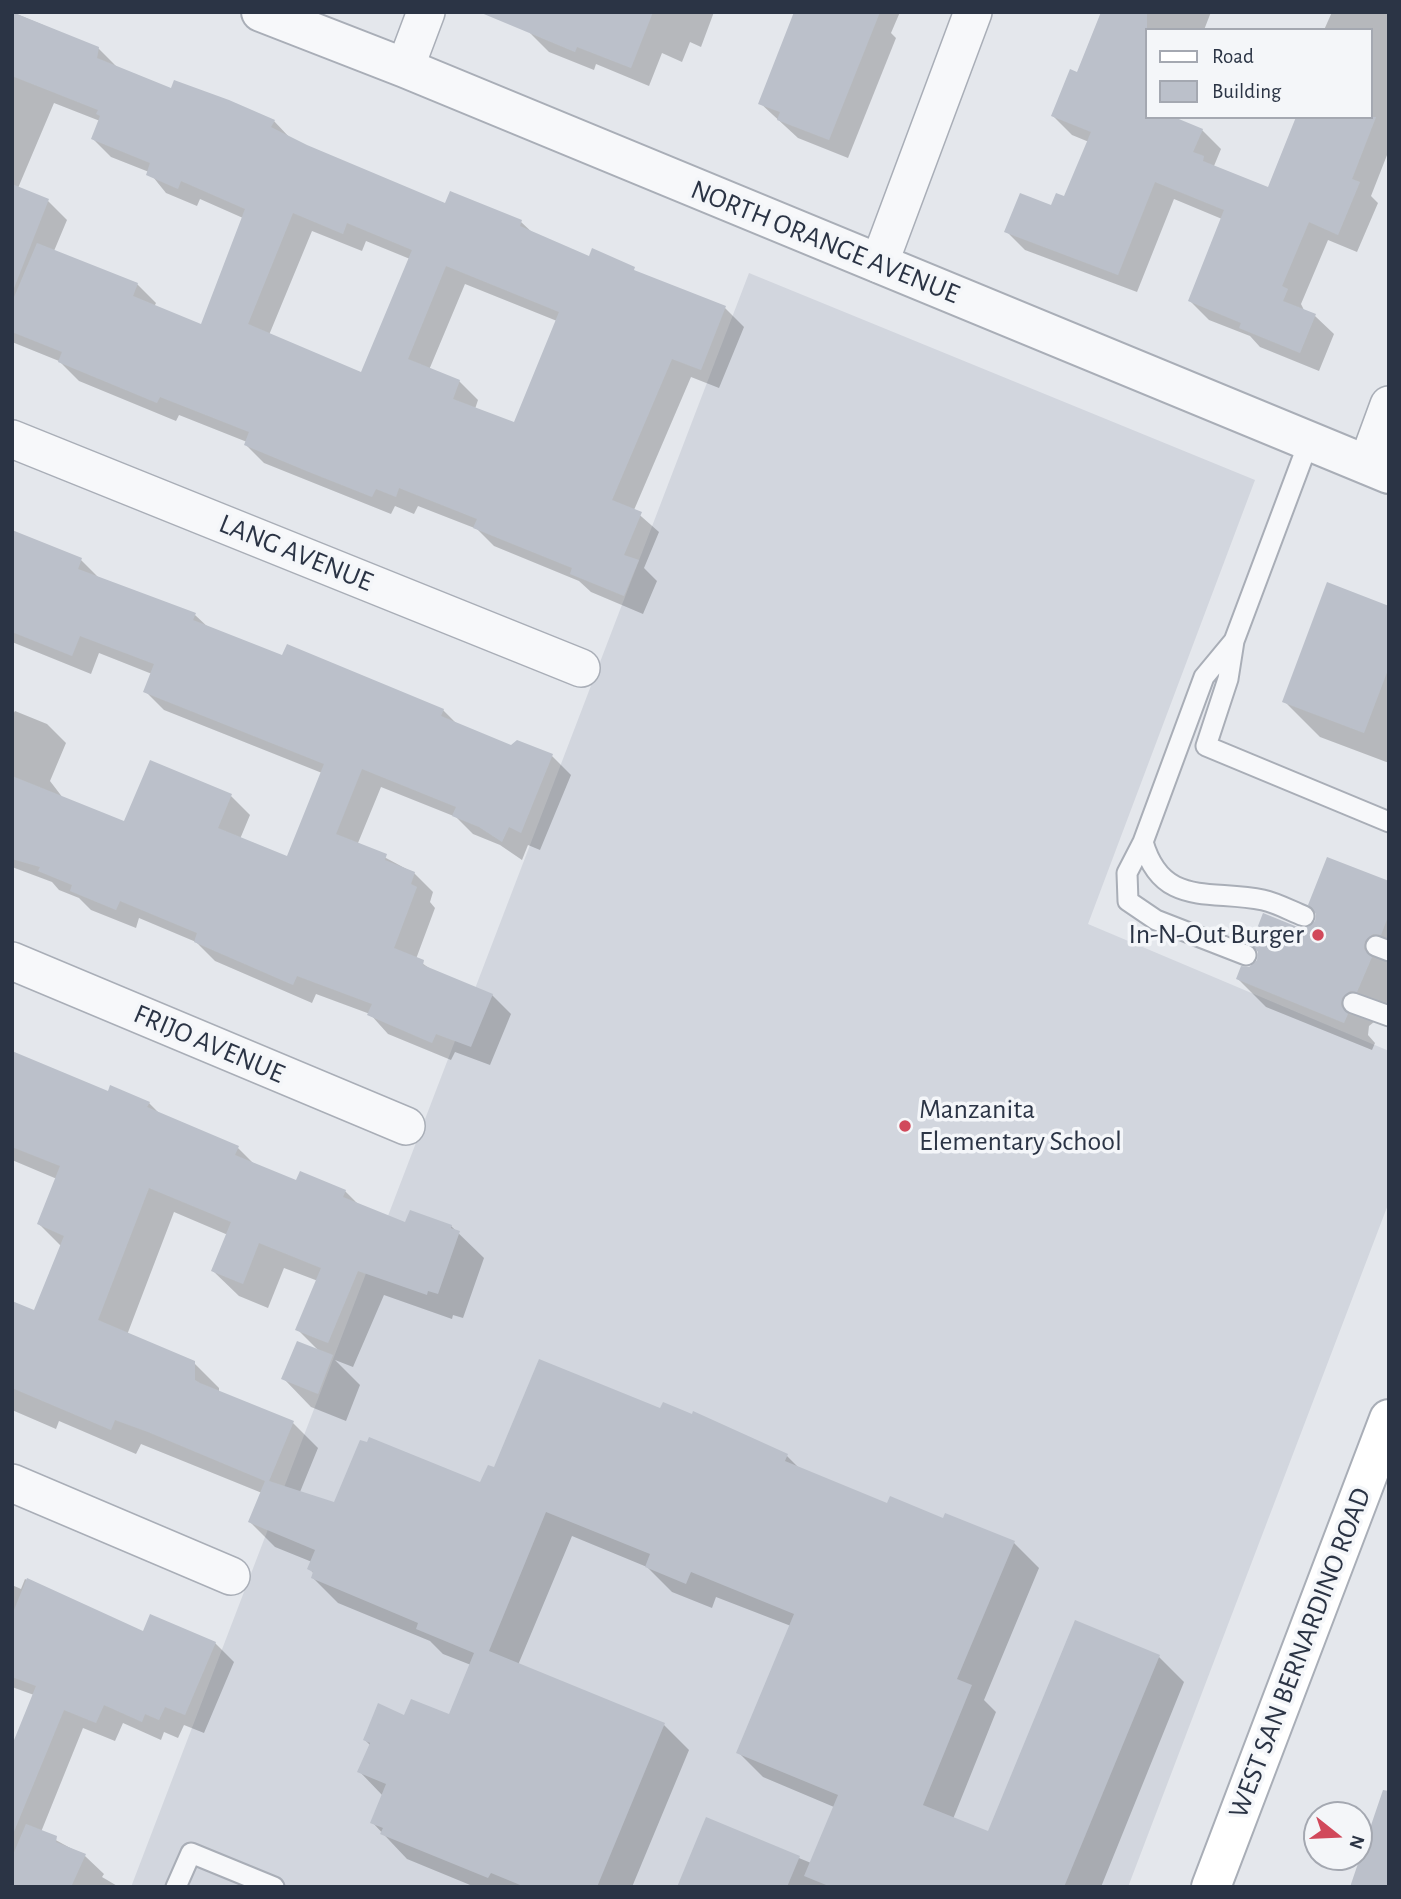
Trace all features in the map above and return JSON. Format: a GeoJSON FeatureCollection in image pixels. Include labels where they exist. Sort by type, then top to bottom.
{"type":"FeatureCollection","features":[{"type":"Feature","properties":{"kind":"main road","name":"WEST SAN BERNARDINO ROAD"},"geometry":{"type":"LineString","coordinates":[[1211,1887],[1378,1479],[1389,1419]]}},
{"type":"Feature","properties":{"kind":"street","name":"NORTH ORANGE AVENUE"},"geometry":{"type":"LineString","coordinates":[[261,12],[405,68],[1378,470]]}},
{"type":"Feature","properties":{"kind":"street"},"geometry":{"type":"LineString","coordinates":[[405,68],[426,12]]}},
{"type":"Feature","properties":{"kind":"street"},"geometry":{"type":"LineString","coordinates":[[879,264],[972,12]]}},
{"type":"Feature","properties":{"kind":"street"},"geometry":{"type":"LineString","coordinates":[[1378,470],[1389,405]]}},
{"type":"Feature","properties":{"kind":"street","name":"LANG AVENUE"},"geometry":{"type":"LineString","coordinates":[[12,439],[581,668]]}},
{"type":"Feature","properties":{"kind":"street","name":"FRIJO AVENUE"},"geometry":{"type":"LineString","coordinates":[[12,961],[406,1126]]}},
{"type":"Feature","properties":{"kind":"street"},"geometry":{"type":"LineString","coordinates":[[12,1483],[231,1576]]}},
{"type":"Feature","properties":{"kind":"lane"},"geometry":{"type":"LineString","coordinates":[[1309,442],[1234,641],[1228,679],[1206,746],[1389,822]]}},
{"type":"Feature","properties":{"kind":"lane"},"geometry":{"type":"LineString","coordinates":[[1234,641],[1204,677],[1143,842],[1127,873],[1128,901],[1156,920],[1246,956]]}},
{"type":"Feature","properties":{"kind":"lane"},"geometry":{"type":"LineString","coordinates":[[1143,842],[1150,866],[1169,884],[1187,891],[1265,901],[1304,916]]}},
{"type":"Feature","properties":{"kind":"lane"},"geometry":{"type":"LineString","coordinates":[[1353,1003],[1389,1016]]}},
{"type":"Feature","properties":{"kind":"lane"},"geometry":{"type":"LineString","coordinates":[[176,1887],[191,1853],[274,1887]]}},
{"type":"Feature","properties":{"kind":"shaded area","name":"Manzanita Elementary School"},"geometry":{"type":"Polygon","coordinates":[[[749,273],[1255,480],[1088,924],[1389,1051],[1389,1202],[1128,1887],[131,1887],[749,273]]]}},
{"type":"Feature","properties":{"kind":"building"},"geometry":{"type":"Polygon","coordinates":[[[12,12],[99,47],[97,58],[171,88],[174,80],[229,100],[275,120],[271,127],[307,145],[445,203],[450,191],[522,220],[520,226],[589,256],[592,248],[635,267],[634,270],[726,306],[701,370],[672,359],[612,500],[642,512],[624,555],[639,560],[624,596],[570,574],[572,568],[473,528],[477,519],[399,488],[396,497],[376,489],[372,497],[309,472],[244,445],[249,432],[160,397],[157,403],[58,362],[62,352],[12,332],[12,302],[37,243],[138,283],[133,296],[201,324],[245,209],[181,181],[178,189],[146,175],[150,163],[91,139],[100,116],[96,114],[98,110],[12,76],[12,12]],[[293,213],[248,324],[361,372],[412,250],[347,223],[343,234],[293,213]],[[446,266],[408,359],[460,380],[453,399],[514,422],[559,312],[446,266]]]}},
{"type":"Feature","properties":{"kind":"building"},"geometry":{"type":"Polygon","coordinates":[[[479,12],[653,12],[631,68],[577,47],[575,52],[479,12]]]}},
{"type":"Feature","properties":{"kind":"building"},"geometry":{"type":"Polygon","coordinates":[[[794,12],[880,12],[829,140],[777,120],[780,112],[758,104],[794,12]]]}},
{"type":"Feature","properties":{"kind":"building"},"geometry":{"type":"Polygon","coordinates":[[[1101,12],[1147,12],[1146,119],[1179,119],[1203,129],[1193,152],[1204,156],[1203,161],[1268,187],[1295,119],[1376,117],[1352,179],[1360,182],[1338,235],[1309,222],[1282,286],[1288,289],[1283,301],[1316,314],[1300,353],[1239,328],[1241,323],[1188,301],[1224,210],[1155,182],[1118,275],[1004,232],[1020,193],[1051,205],[1056,193],[1064,196],[1091,132],[1051,116],[1070,69],[1077,72],[1101,12]]]}},
{"type":"Feature","properties":{"kind":"building"},"geometry":{"type":"Polygon","coordinates":[[[12,184],[49,199],[14,288],[12,287],[12,184]]]}},
{"type":"Feature","properties":{"kind":"building"},"geometry":{"type":"Polygon","coordinates":[[[12,530],[82,558],[78,569],[196,613],[193,620],[282,655],[287,644],[444,709],[441,716],[511,745],[517,740],[553,754],[521,833],[509,827],[502,842],[479,827],[452,816],[456,807],[362,769],[336,834],[387,854],[385,860],[415,872],[411,884],[417,887],[394,948],[424,960],[423,965],[493,994],[471,1047],[436,1034],[432,1043],[367,1015],[372,1004],[297,976],[293,985],[194,942],[197,933],[120,901],[116,910],[70,891],[72,885],[38,871],[40,867],[12,859],[12,776],[124,821],[150,760],[232,794],[218,828],[287,856],[324,764],[143,692],[154,664],[80,636],[72,656],[12,632],[12,530]]]}},
{"type":"Feature","properties":{"kind":"building"},"geometry":{"type":"Polygon","coordinates":[[[1327,582],[1389,606],[1389,667],[1364,733],[1282,702],[1327,582]]]}},
{"type":"Feature","properties":{"kind":"building","name":"In-N-Out Burger"},"geometry":{"type":"Polygon","coordinates":[[[1327,857],[1389,881],[1389,914],[1381,935],[1373,934],[1365,941],[1364,949],[1372,957],[1357,992],[1350,991],[1342,998],[1341,1006],[1348,1014],[1344,1023],[1236,979],[1241,966],[1249,967],[1257,960],[1258,952],[1251,944],[1263,913],[1300,928],[1306,928],[1315,921],[1316,914],[1308,905],[1327,857]]]}},
{"type":"Feature","properties":{"kind":"building"},"geometry":{"type":"Polygon","coordinates":[[[12,1051],[108,1091],[110,1085],[150,1102],[147,1107],[239,1146],[235,1155],[296,1180],[300,1171],[346,1190],[343,1197],[405,1222],[410,1210],[452,1225],[451,1228],[460,1231],[438,1294],[428,1291],[427,1295],[358,1271],[328,1343],[295,1330],[321,1268],[259,1243],[243,1284],[211,1271],[231,1222],[149,1188],[98,1320],[195,1361],[195,1380],[200,1383],[294,1421],[269,1481],[334,1502],[360,1440],[367,1442],[369,1437],[480,1482],[488,1465],[494,1467],[539,1359],[660,1408],[663,1402],[692,1414],[693,1411],[788,1454],[785,1461],[887,1503],[890,1496],[943,1518],[945,1513],[1015,1541],[957,1679],[972,1685],[923,1805],[988,1831],[1075,1620],[1160,1655],[1064,1887],[831,1887],[804,1876],[838,1795],[736,1753],[794,1614],[691,1572],[686,1584],[645,1567],[650,1554],[546,1512],[489,1651],[665,1723],[597,1887],[525,1887],[491,1873],[488,1878],[380,1834],[383,1828],[370,1823],[386,1784],[357,1772],[370,1743],[363,1740],[378,1703],[404,1715],[411,1699],[449,1714],[474,1653],[416,1629],[418,1623],[311,1578],[313,1572],[307,1569],[315,1550],[248,1522],[265,1481],[148,1432],[115,1420],[111,1430],[12,1388],[12,1301],[34,1310],[64,1236],[37,1224],[60,1166],[12,1147],[12,1051]]]}},
{"type":"Feature","properties":{"kind":"building"},"geometry":{"type":"Polygon","coordinates":[[[297,1341],[333,1355],[318,1394],[281,1379],[297,1341]]]}},
{"type":"Feature","properties":{"kind":"building"},"geometry":{"type":"Polygon","coordinates":[[[27,1578],[143,1631],[150,1614],[216,1642],[185,1715],[165,1707],[159,1720],[145,1714],[142,1722],[104,1705],[96,1723],[64,1710],[13,1834],[12,1745],[36,1686],[12,1677],[12,1615],[27,1578]]]}},
{"type":"Feature","properties":{"kind":"building"},"geometry":{"type":"Polygon","coordinates":[[[1383,1790],[1389,1791],[1389,1887],[1350,1887],[1355,1871],[1373,1871],[1373,1819],[1383,1790]]]}},
{"type":"Feature","properties":{"kind":"building"},"geometry":{"type":"Polygon","coordinates":[[[706,1817],[800,1856],[787,1887],[677,1887],[706,1817]]]}},
{"type":"Feature","properties":{"kind":"building"},"geometry":{"type":"Polygon","coordinates":[[[26,1824],[57,1836],[56,1842],[86,1854],[71,1887],[12,1887],[12,1857],[26,1824]]]}},
{"type":"Feature","properties":{"kind":"place","name":"In-N-Out Burger"},"geometry":{"type":"Point","coordinates":[1318,935]}},
{"type":"Feature","properties":{"kind":"place","name":"Manzanita Elementary School"},"geometry":{"type":"Point","coordinates":[905,1126]}}]}
